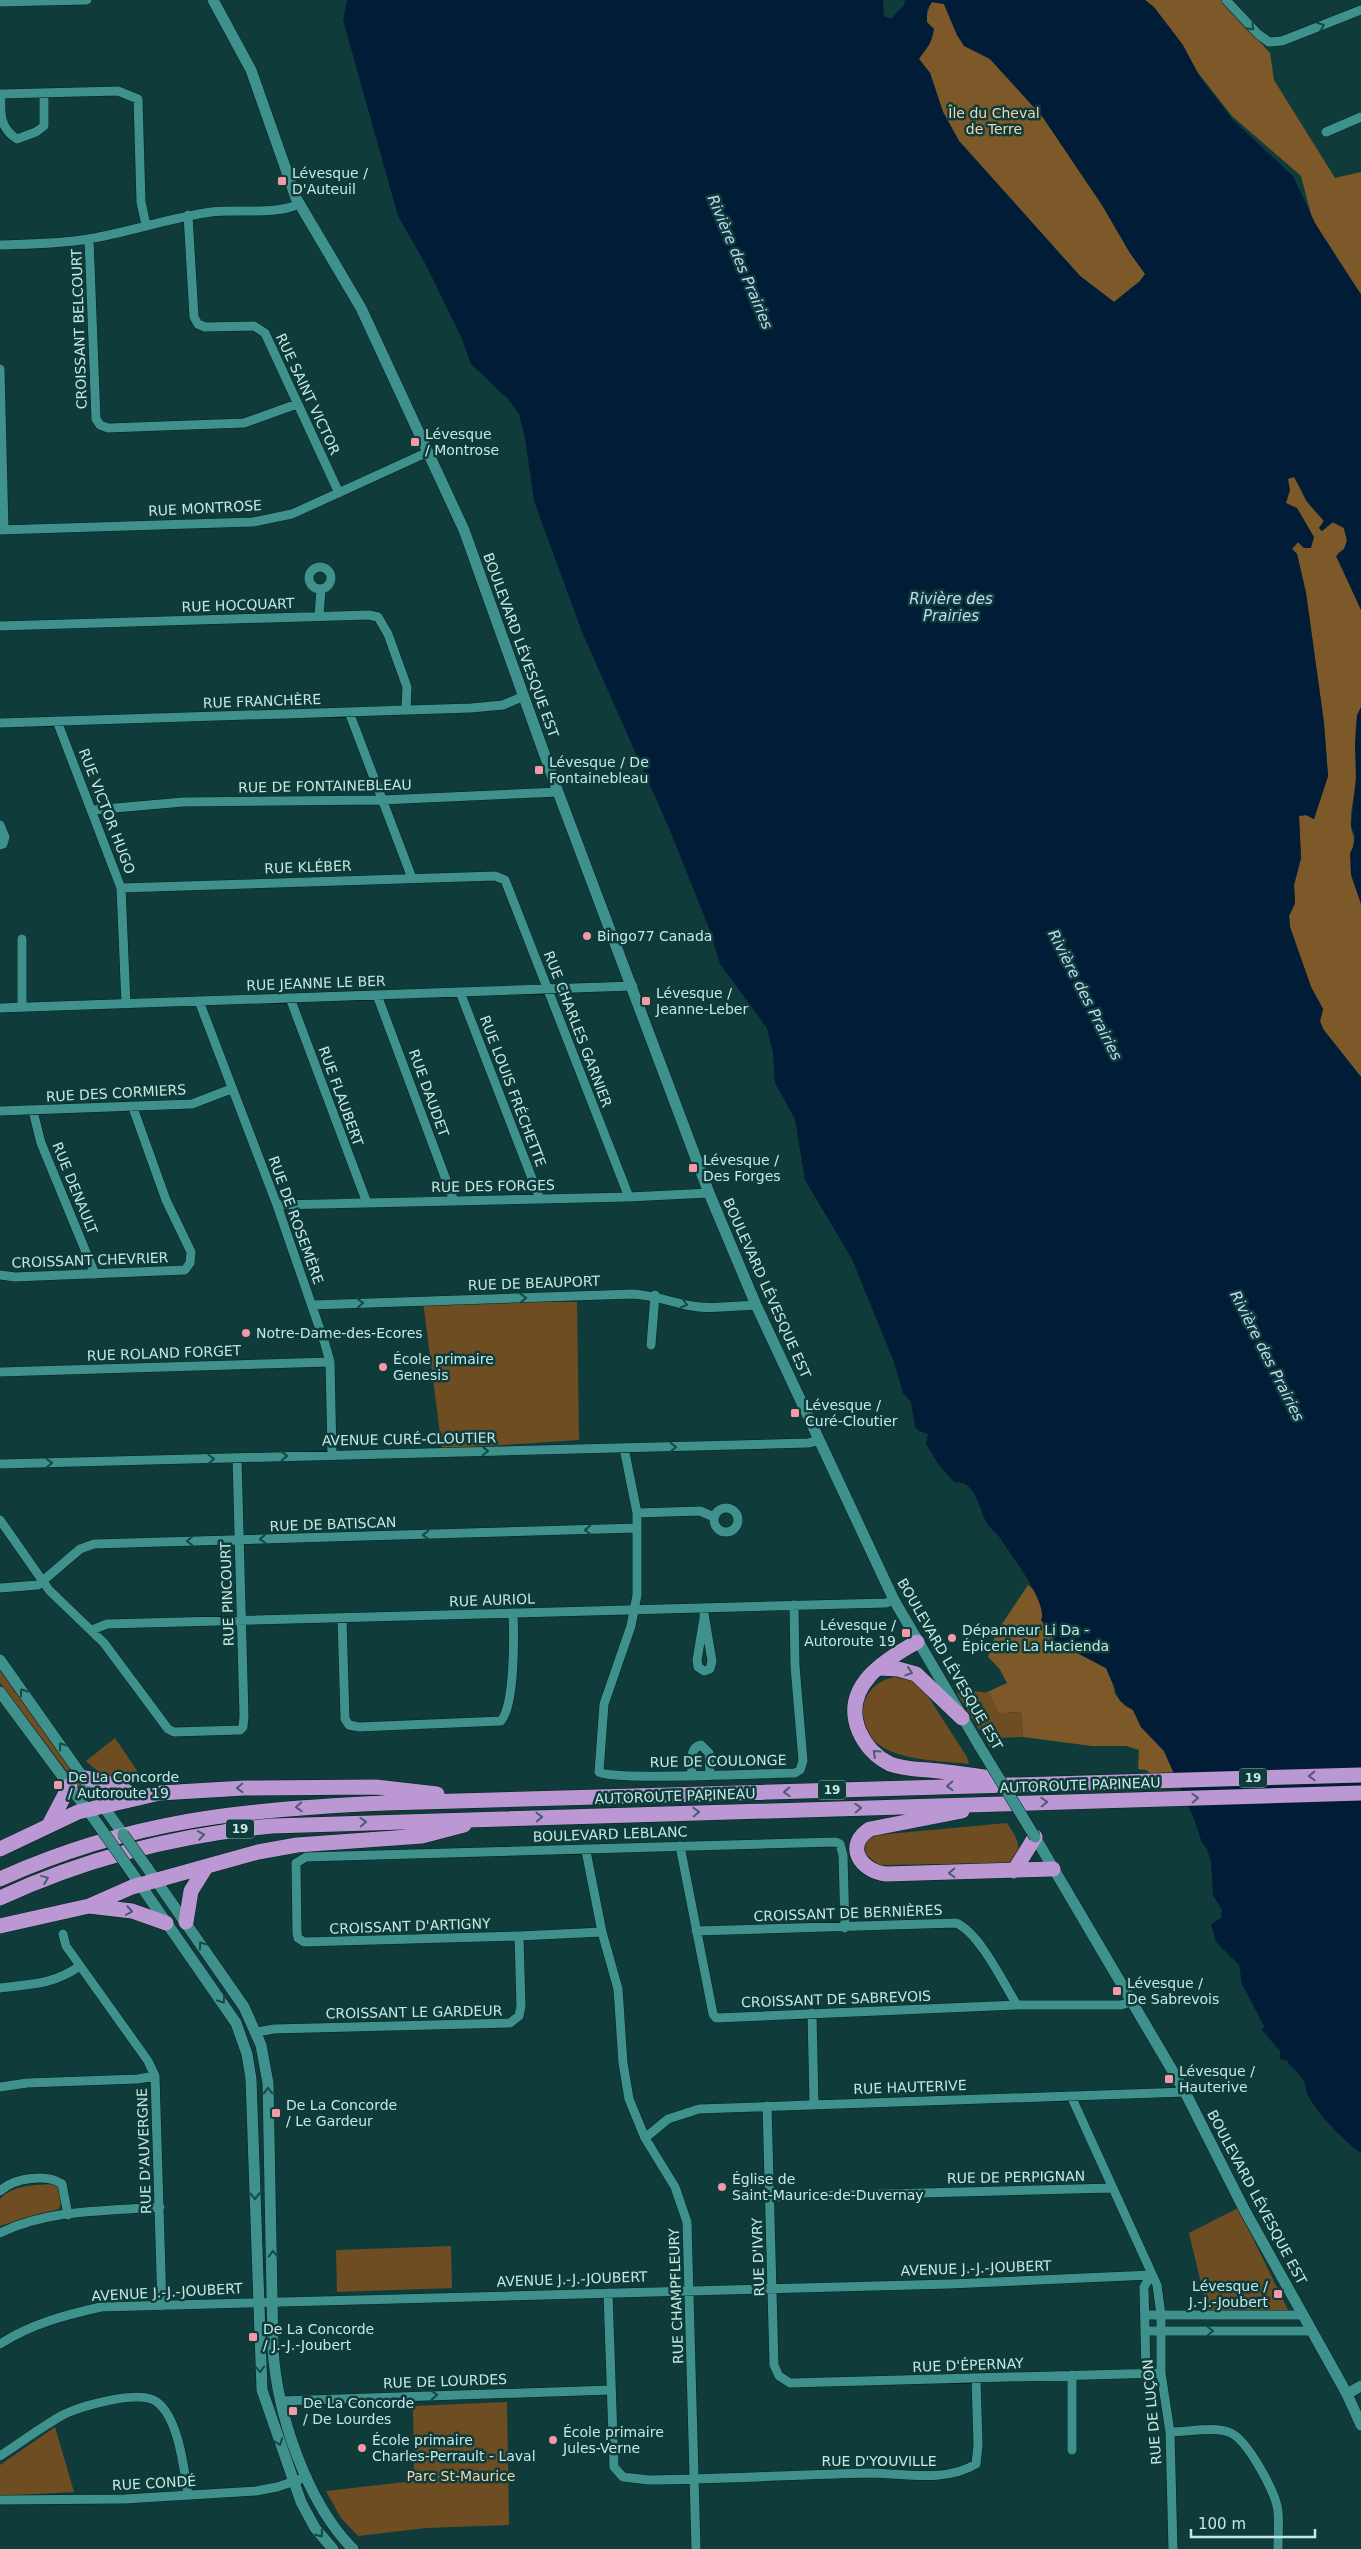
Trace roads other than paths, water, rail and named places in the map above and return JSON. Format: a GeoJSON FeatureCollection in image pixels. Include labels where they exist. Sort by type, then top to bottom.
{"type":"FeatureCollection","features":[{"type":"Feature","properties":{"kind":"highway"},"geometry":{"type":"LineString","coordinates":[[917,1642],[884,1661],[861,1686],[856,1699],[855,1712],[860,1734],[877,1756],[905,1768],[1034,1784]]}},
{"type":"Feature","properties":{"kind":"highway"},"geometry":{"type":"LineString","coordinates":[[879,1668],[898,1669],[916,1674],[962,1718]]}},
{"type":"Feature","properties":{"kind":"highway","name":"AUTOROUTE PAPINEAU"},"geometry":{"type":"LineString","coordinates":[[0,1879],[51,1858],[106,1839],[205,1817],[292,1808],[1361,1775]]}},
{"type":"Feature","properties":{"kind":"highway"},"geometry":{"type":"LineString","coordinates":[[85,1778],[98,1779],[122,1788],[136,1797]]}},
{"type":"Feature","properties":{"kind":"highway"},"geometry":{"type":"LineString","coordinates":[[49,1825],[70,1785]]}},
{"type":"Feature","properties":{"kind":"highway"},"geometry":{"type":"LineString","coordinates":[[0,1849],[49,1825],[87,1810],[136,1797],[208,1790],[367,1786],[488,1801]]}},
{"type":"Feature","properties":{"kind":"highway","name":"AUTOROUTE PAPINEAU"},"geometry":{"type":"LineString","coordinates":[[0,1898],[94,1861],[200,1835],[295,1824],[1361,1793]]}},
{"type":"Feature","properties":{"kind":"highway"},"geometry":{"type":"LineString","coordinates":[[995,1804],[914,1822],[870,1829],[860,1839],[857,1853],[864,1866],[878,1873],[1014,1871],[1054,1868]]}},
{"type":"Feature","properties":{"kind":"highway"},"geometry":{"type":"LineString","coordinates":[[0,1926],[88,1906],[141,1885],[275,1848],[422,1836],[490,1818]]}},
{"type":"Feature","properties":{"kind":"highway"},"geometry":{"type":"LineString","coordinates":[[1014,1871],[1035,1838]]}},
{"type":"Feature","properties":{"kind":"highway"},"geometry":{"type":"LineString","coordinates":[[186,1922],[191,1891],[206,1867]]}},
{"type":"Feature","properties":{"kind":"highway"},"geometry":{"type":"LineString","coordinates":[[88,1906],[132,1911],[166,1923]]}},
{"type":"Feature","properties":{"kind":"street"},"geometry":{"type":"LineString","coordinates":[[0,2],[87,0]]}},
{"type":"Feature","properties":{"kind":"street","name":"BOULEVARD LÉVESQUE EST"},"geometry":{"type":"LineString","coordinates":[[213,0],[251,70],[288,181],[298,204],[361,308],[464,530],[558,792],[633,986],[709,1193],[756,1305],[818,1441],[894,1600],[917,1642],[1054,1868],[1185,2092],[1244,2210],[1347,2394],[1361,2424]]}},
{"type":"Feature","properties":{"kind":"street"},"geometry":{"type":"LineString","coordinates":[[1226,0],[1269,42],[1282,41],[1361,10]]}},
{"type":"Feature","properties":{"kind":"street"},"geometry":{"type":"LineString","coordinates":[[44,93],[44,126],[36,132],[17,139],[6,133],[0,122],[1,94],[44,93],[118,92],[138,99],[141,202],[146,225]]}},
{"type":"Feature","properties":{"kind":"street"},"geometry":{"type":"LineString","coordinates":[[1326,132],[1361,117]]}},
{"type":"Feature","properties":{"kind":"street"},"geometry":{"type":"LineString","coordinates":[[0,245],[58,243],[88,239],[188,215],[223,210],[287,208],[298,204]]}},
{"type":"Feature","properties":{"kind":"street","name":"RUE SAINT VICTOR"},"geometry":{"type":"LineString","coordinates":[[188,215],[194,317],[198,324],[206,327],[254,326],[265,333],[339,493]]}},
{"type":"Feature","properties":{"kind":"street","name":"CROISSANT BELCOURT"},"geometry":{"type":"LineString","coordinates":[[88,239],[96,419],[100,425],[108,428],[244,423],[297,404]]}},
{"type":"Feature","properties":{"kind":"street"},"geometry":{"type":"LineString","coordinates":[[0,369],[2,530]]}},
{"type":"Feature","properties":{"kind":"street","name":"RUE MONTROSE"},"geometry":{"type":"LineString","coordinates":[[2,530],[254,522],[292,514],[428,452]]}},
{"type":"Feature","properties":{"kind":"street"},"geometry":{"type":"LineString","coordinates":[[319,616],[321,589]]}},
{"type":"Feature","properties":{"kind":"street","name":"RUE HOCQUART"},"geometry":{"type":"LineString","coordinates":[[0,626],[369,615],[378,617],[388,634],[408,687],[406,710]]}},
{"type":"Feature","properties":{"kind":"street","name":"RUE FRANCHÈRE"},"geometry":{"type":"LineString","coordinates":[[0,723],[479,708],[503,705],[524,696]]}},
{"type":"Feature","properties":{"kind":"street"},"geometry":{"type":"LineString","coordinates":[[349,712],[412,878]]}},
{"type":"Feature","properties":{"kind":"street","name":"RUE VICTOR HUGO"},"geometry":{"type":"LineString","coordinates":[[57,721],[93,810],[121,888],[126,1004]]}},
{"type":"Feature","properties":{"kind":"street","name":"RUE DE FONTAINEBLEAU"},"geometry":{"type":"LineString","coordinates":[[93,810],[183,802],[382,800],[558,792]]}},
{"type":"Feature","properties":{"kind":"street"},"geometry":{"type":"LineString","coordinates":[[0,826],[5,838],[3,844],[0,845]]}},
{"type":"Feature","properties":{"kind":"street","name":"RUE KLÉBER"},"geometry":{"type":"LineString","coordinates":[[121,888],[496,876]]}},
{"type":"Feature","properties":{"kind":"street","name":"RUE CHARLES GARNIER"},"geometry":{"type":"LineString","coordinates":[[496,876],[505,880],[629,1197]]}},
{"type":"Feature","properties":{"kind":"street"},"geometry":{"type":"LineString","coordinates":[[22,939],[22,1007]]}},
{"type":"Feature","properties":{"kind":"street","name":"RUE JEANNE LE BER"},"geometry":{"type":"LineString","coordinates":[[0,1008],[633,986]]}},
{"type":"Feature","properties":{"kind":"street","name":"RUE LOUIS FRÉCHETTE"},"geometry":{"type":"LineString","coordinates":[[460,992],[540,1199]]}},
{"type":"Feature","properties":{"kind":"street","name":"RUE DAUDET"},"geometry":{"type":"LineString","coordinates":[[377,995],[454,1201]]}},
{"type":"Feature","properties":{"kind":"street","name":"RUE FLAUBERT"},"geometry":{"type":"LineString","coordinates":[[290,998],[367,1203]]}},
{"type":"Feature","properties":{"kind":"street","name":"RUE DE ROSEMÈRE"},"geometry":{"type":"LineString","coordinates":[[199,1001],[277,1205],[330,1362],[332,1455]]}},
{"type":"Feature","properties":{"kind":"street","name":"RUE DES CORMIERS"},"geometry":{"type":"LineString","coordinates":[[0,1112],[133,1108],[192,1104],[232,1089]]}},
{"type":"Feature","properties":{"kind":"street","name":"CROISSANT CHEVRIER"},"geometry":{"type":"LineString","coordinates":[[0,1275],[15,1277],[185,1270],[190,1263],[191,1252],[166,1200],[133,1108]]}},
{"type":"Feature","properties":{"kind":"street","name":"RUE DENAULT"},"geometry":{"type":"LineString","coordinates":[[33,1110],[41,1143],[95,1274]]}},
{"type":"Feature","properties":{"kind":"street","name":"RUE DES FORGES"},"geometry":{"type":"LineString","coordinates":[[277,1205],[629,1197],[709,1193]]}},
{"type":"Feature","properties":{"kind":"street"},"geometry":{"type":"LineString","coordinates":[[651,1346],[655,1295]]}},
{"type":"Feature","properties":{"kind":"street","name":"RUE DE BEAUPORT"},"geometry":{"type":"LineString","coordinates":[[312,1305],[655,1295],[686,1305],[706,1307],[756,1305]]}},
{"type":"Feature","properties":{"kind":"street","name":"RUE ROLAND FORGET"},"geometry":{"type":"LineString","coordinates":[[0,1372],[330,1362]]}},
{"type":"Feature","properties":{"kind":"street","name":"AVENUE CURÉ-CLOUTIER"},"geometry":{"type":"LineString","coordinates":[[0,1464],[808,1443],[818,1441]]}},
{"type":"Feature","properties":{"kind":"street"},"geometry":{"type":"LineString","coordinates":[[624,1448],[637,1512],[638,1574],[636,1609]]}},
{"type":"Feature","properties":{"kind":"street","name":"RUE PINCOURT"},"geometry":{"type":"LineString","coordinates":[[92,1630],[104,1643],[170,1731],[236,1731],[242,1729],[244,1716],[237,1458]]}},
{"type":"Feature","properties":{"kind":"street"},"geometry":{"type":"LineString","coordinates":[[637,1512],[700,1511],[714,1517]]}},
{"type":"Feature","properties":{"kind":"street"},"geometry":{"type":"LineString","coordinates":[[0,1520],[43,1582],[61,1602],[92,1630]]}},
{"type":"Feature","properties":{"kind":"street","name":"RUE DE BATISCAN"},"geometry":{"type":"LineString","coordinates":[[43,1582],[80,1549],[90,1544],[637,1528]]}},
{"type":"Feature","properties":{"kind":"street"},"geometry":{"type":"LineString","coordinates":[[0,1588],[33,1587],[43,1582]]}},
{"type":"Feature","properties":{"kind":"street","name":"RUE AURIOL"},"geometry":{"type":"LineString","coordinates":[[92,1630],[107,1624],[886,1603],[894,1600]]}},
{"type":"Feature","properties":{"kind":"street","name":"RUE DE COULONGE"},"geometry":{"type":"LineString","coordinates":[[636,1609],[604,1704],[598,1764],[599,1772],[606,1775],[795,1772],[802,1768],[794,1605]]}},
{"type":"Feature","properties":{"kind":"street"},"geometry":{"type":"LineString","coordinates":[[704,1608],[697,1660],[698,1667],[704,1671],[710,1669],[712,1661],[704,1618]]}},
{"type":"Feature","properties":{"kind":"street"},"geometry":{"type":"LineString","coordinates":[[342,1618],[345,1719],[349,1726],[359,1727],[501,1721],[505,1713],[514,1663],[513,1613]]}},
{"type":"Feature","properties":{"kind":"street"},"geometry":{"type":"LineString","coordinates":[[0,1660],[241,2000],[257,2032],[264,2056],[268,2083],[274,2370],[280,2401],[307,2477],[328,2520],[353,2549]]}},
{"type":"Feature","properties":{"kind":"street"},"geometry":{"type":"LineString","coordinates":[[0,1692],[70,1785],[141,1885],[227,2008],[243,2038],[251,2079],[262,2390],[293,2482],[312,2522],[333,2549]]}},
{"type":"Feature","properties":{"kind":"street"},"geometry":{"type":"LineString","coordinates":[[692,1775],[692,1752],[696,1746],[701,1745],[709,1753],[710,1774]]}},
{"type":"Feature","properties":{"kind":"street","name":"BOULEVARD LEBLANC"},"geometry":{"type":"LineString","coordinates":[[297,1860],[306,1857],[586,1851],[680,1846],[838,1842],[843,1854],[845,1928]]}},
{"type":"Feature","properties":{"kind":"street","name":"CROISSANT DE SABREVOIS"},"geometry":{"type":"LineString","coordinates":[[680,1846],[713,2014],[716,2018],[1017,2005],[1120,2005],[1133,2001]]}},
{"type":"Feature","properties":{"kind":"street","name":"RUE CHAMPFLEURY"},"geometry":{"type":"LineString","coordinates":[[586,1851],[602,1932],[618,1989],[623,2063],[629,2099],[645,2138],[675,2187],[688,2222],[696,2549]]}},
{"type":"Feature","properties":{"kind":"street","name":"CROISSANT D'ARTIGNY"},"geometry":{"type":"LineString","coordinates":[[297,1860],[297,1933],[298,1938],[304,1942],[602,1932]]}},
{"type":"Feature","properties":{"kind":"street","name":"CROISSANT DE BERNIÈRES"},"geometry":{"type":"LineString","coordinates":[[696,1932],[956,1923],[964,1926],[975,1939],[1017,2005]]}},
{"type":"Feature","properties":{"kind":"street","name":"RUE D'AUVERGNE"},"geometry":{"type":"LineString","coordinates":[[63,1934],[66,1946],[148,2061],[155,2076],[162,2306]]}},
{"type":"Feature","properties":{"kind":"street","name":"CROISSANT LE GARDEUR"},"geometry":{"type":"LineString","coordinates":[[257,2032],[274,2029],[510,2023],[517,2019],[520,2012],[519,1936]]}},
{"type":"Feature","properties":{"kind":"street"},"geometry":{"type":"LineString","coordinates":[[0,1988],[46,1983],[80,1966]]}},
{"type":"Feature","properties":{"kind":"street"},"geometry":{"type":"LineString","coordinates":[[812,2014],[814,2104]]}},
{"type":"Feature","properties":{"kind":"street"},"geometry":{"type":"LineString","coordinates":[[0,2087],[27,2083],[138,2080],[155,2076]]}},
{"type":"Feature","properties":{"kind":"street","name":"RUE HAUTERIVE"},"geometry":{"type":"LineString","coordinates":[[645,2138],[668,2119],[699,2109],[1185,2092]]}},
{"type":"Feature","properties":{"kind":"street","name":"RUE DE LUÇON"},"geometry":{"type":"LineString","coordinates":[[1071,2096],[1112,2188],[1147,2259],[1151,2275],[1157,2285],[1161,2314],[1161,2372],[1170,2432],[1173,2549]]}},
{"type":"Feature","properties":{"kind":"street","name":"RUE D'IVRY"},"geometry":{"type":"LineString","coordinates":[[767,2106],[774,2365],[778,2376]]}},
{"type":"Feature","properties":{"kind":"street"},"geometry":{"type":"LineString","coordinates":[[0,2191],[6,2185],[35,2178],[56,2180],[62,2184],[68,2215]]}},
{"type":"Feature","properties":{"kind":"street","name":"RUE DE PERPIGNAN"},"geometry":{"type":"LineString","coordinates":[[770,2197],[1112,2188]]}},
{"type":"Feature","properties":{"kind":"street"},"geometry":{"type":"LineString","coordinates":[[0,2233],[37,2220],[68,2215],[160,2207]]}},
{"type":"Feature","properties":{"kind":"street","name":"AVENUE J.-J.-JOUBERT"},"geometry":{"type":"LineString","coordinates":[[0,2344],[32,2326],[60,2316],[101,2307],[950,2284],[1151,2275]]}},
{"type":"Feature","properties":{"kind":"street","name":"RUE DE LUÇON"},"geometry":{"type":"LineString","coordinates":[[1146,2373],[1144,2287],[1151,2275]]}},
{"type":"Feature","properties":{"kind":"street"},"geometry":{"type":"LineString","coordinates":[[608,2293],[614,2467],[623,2477],[649,2480],[695,2479]]}},
{"type":"Feature","properties":{"kind":"street"},"geometry":{"type":"LineString","coordinates":[[1145,2315],[1303,2315]]}},
{"type":"Feature","properties":{"kind":"street"},"geometry":{"type":"LineString","coordinates":[[1145,2331],[1311,2331]]}},
{"type":"Feature","properties":{"kind":"street","name":"RUE D'ÉPERNAY"},"geometry":{"type":"LineString","coordinates":[[778,2376],[790,2383],[1161,2372]]}},
{"type":"Feature","properties":{"kind":"street"},"geometry":{"type":"LineString","coordinates":[[1072,2375],[1072,2450]]}},
{"type":"Feature","properties":{"kind":"street","name":"RUE D'YOUVILLE"},"geometry":{"type":"LineString","coordinates":[[695,2479],[869,2473],[941,2475],[966,2470],[976,2464],[978,2445],[976,2378]]}},
{"type":"Feature","properties":{"kind":"street"},"geometry":{"type":"LineString","coordinates":[[1347,2394],[1361,2386]]}},
{"type":"Feature","properties":{"kind":"street","name":"RUE DE LOURDES"},"geometry":{"type":"LineString","coordinates":[[280,2401],[611,2390]]}},
{"type":"Feature","properties":{"kind":"street"},"geometry":{"type":"LineString","coordinates":[[0,2456],[61,2415],[80,2407],[132,2396],[150,2398],[158,2402],[173,2426],[183,2462],[188,2495]]}},
{"type":"Feature","properties":{"kind":"street"},"geometry":{"type":"LineString","coordinates":[[1170,2432],[1215,2430],[1231,2433],[1240,2440],[1275,2498],[1278,2510],[1278,2549]]}},
{"type":"Feature","properties":{"kind":"street","name":"RUE CONDÉ"},"geometry":{"type":"LineString","coordinates":[[0,2500],[125,2499],[256,2491],[307,2477]]}},
{"type":"Feature","properties":{"kind":"water","name":"Rivière des Prairies"},"geometry":{"type":"Polygon","coordinates":[[[347,0],[883,0],[884,16],[891,19],[904,5],[905,0],[1145,0],[1154,7],[1183,45],[1200,77],[1233,120],[1293,176],[1315,223],[1361,295],[1361,610],[1336,556],[1344,549],[1347,541],[1344,528],[1333,522],[1322,531],[1319,528],[1324,521],[1307,501],[1294,477],[1288,479],[1290,490],[1286,503],[1297,508],[1314,537],[1311,548],[1304,548],[1298,542],[1292,549],[1297,554],[1306,593],[1324,723],[1328,776],[1314,819],[1306,815],[1299,816],[1301,858],[1294,885],[1295,903],[1289,916],[1290,927],[1311,987],[1323,1009],[1320,1021],[1323,1029],[1361,1077],[1361,2153],[1339,2134],[1316,2109],[1306,2092],[1305,2083],[1301,2076],[1287,2061],[1280,2059],[1280,2051],[1262,2030],[1264,2026],[1242,1984],[1239,1965],[1216,1942],[1211,1924],[1221,1918],[1222,1910],[1213,1895],[1211,1862],[1164,1751],[1141,1727],[1133,1710],[1120,1701],[1106,1668],[1056,1642],[1041,1620],[1042,1613],[1034,1591],[1000,1538],[988,1525],[972,1491],[965,1484],[954,1482],[939,1465],[926,1444],[928,1434],[919,1431],[915,1427],[911,1402],[903,1393],[894,1362],[852,1259],[805,1180],[795,1119],[775,1083],[773,1053],[767,1028],[720,964],[709,928],[669,828],[582,632],[534,501],[525,438],[519,414],[508,399],[471,364],[462,339],[426,265],[398,216],[343,20],[347,0]],[[932,2],[927,9],[927,22],[934,29],[930,43],[919,59],[930,73],[943,112],[959,141],[1080,276],[1114,302],[1140,281],[1145,274],[1130,253],[1102,205],[1042,116],[990,59],[964,46],[957,35],[944,4],[932,2]]]}},
{"type":"Feature","properties":{"kind":"water"},"geometry":{"type":"Polygon","coordinates":[[[1361,707],[1361,904],[1351,875],[1350,854],[1355,835],[1351,826],[1356,778],[1355,744],[1357,715],[1361,707]]]}},
{"type":"Feature","properties":{"kind":"place","name":"Lévesque / D'Auteuil"},"geometry":{"type":"Point","coordinates":[282,181]}},
{"type":"Feature","properties":{"kind":"place","name":"Lévesque / Montrose"},"geometry":{"type":"Point","coordinates":[415,442]}},
{"type":"Feature","properties":{"kind":"place","name":"Lévesque / De Fontainebleau"},"geometry":{"type":"Point","coordinates":[539,770]}},
{"type":"Feature","properties":{"kind":"place","name":"Bingo77 Canada"},"geometry":{"type":"Point","coordinates":[587,936]}},
{"type":"Feature","properties":{"kind":"place","name":"Lévesque / Jeanne-Leber"},"geometry":{"type":"Point","coordinates":[646,1001]}},
{"type":"Feature","properties":{"kind":"place","name":"Lévesque / Des Forges"},"geometry":{"type":"Point","coordinates":[693,1168]}},
{"type":"Feature","properties":{"kind":"place","name":"Notre-Dame-des-Ecores"},"geometry":{"type":"Point","coordinates":[246,1333]}},
{"type":"Feature","properties":{"kind":"place","name":"École primaire Genesis"},"geometry":{"type":"Point","coordinates":[383,1367]}},
{"type":"Feature","properties":{"kind":"place","name":"Lévesque / Curé-Cloutier"},"geometry":{"type":"Point","coordinates":[795,1413]}},
{"type":"Feature","properties":{"kind":"place","name":"Lévesque / Autoroute 19"},"geometry":{"type":"Point","coordinates":[906,1633]}},
{"type":"Feature","properties":{"kind":"place","name":"Dépanneur Li Da - Épicerie La Hacienda"},"geometry":{"type":"Point","coordinates":[952,1638]}},
{"type":"Feature","properties":{"kind":"place","name":"De La Concorde / Autoroute 19"},"geometry":{"type":"Point","coordinates":[58,1785]}},
{"type":"Feature","properties":{"kind":"place","name":"Lévesque / De Sabrevois"},"geometry":{"type":"Point","coordinates":[1117,1991]}},
{"type":"Feature","properties":{"kind":"place","name":"Lévesque / Hauterive"},"geometry":{"type":"Point","coordinates":[1169,2079]}},
{"type":"Feature","properties":{"kind":"place","name":"De La Concorde / Le Gardeur"},"geometry":{"type":"Point","coordinates":[276,2113]}},
{"type":"Feature","properties":{"kind":"place","name":"Église de Saint-Maurice-de-Duvernay"},"geometry":{"type":"Point","coordinates":[722,2187]}},
{"type":"Feature","properties":{"kind":"place","name":"Lévesque / J.-J.-Joubert"},"geometry":{"type":"Point","coordinates":[1278,2294]}},
{"type":"Feature","properties":{"kind":"place","name":"De La Concorde / J.-J.-Joubert"},"geometry":{"type":"Point","coordinates":[253,2337]}},
{"type":"Feature","properties":{"kind":"place","name":"De La Concorde / De Lourdes"},"geometry":{"type":"Point","coordinates":[293,2411]}},
{"type":"Feature","properties":{"kind":"place","name":"École primaire Jules-Verne"},"geometry":{"type":"Point","coordinates":[553,2440]}},
{"type":"Feature","properties":{"kind":"place","name":"École primaire Charles-Perrault - Laval"},"geometry":{"type":"Point","coordinates":[362,2448]}},
{"type":"Feature","properties":{"kind":"park label","name":"Île du Cheval de Terre"},"geometry":{"type":"Point","coordinates":[994,122]}},
{"type":"Feature","properties":{"kind":"park label","name":"Parc St-Maurice"},"geometry":{"type":"Point","coordinates":[461,2476]}}]}
